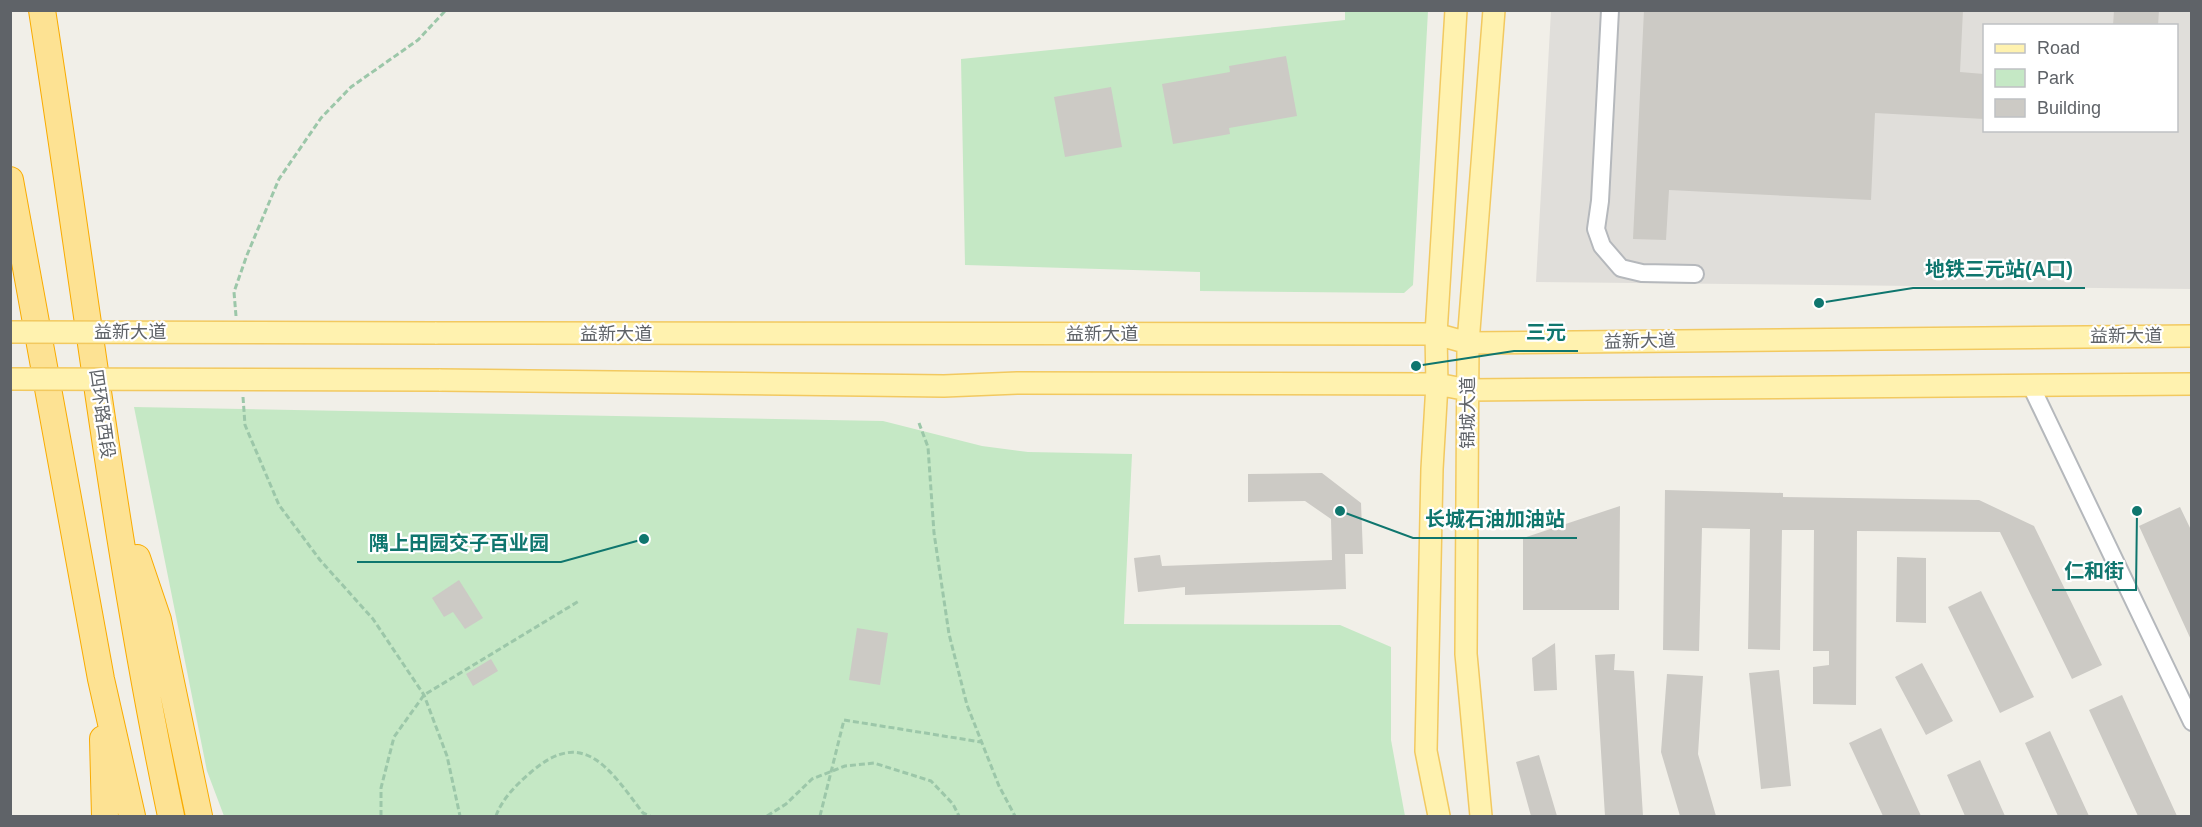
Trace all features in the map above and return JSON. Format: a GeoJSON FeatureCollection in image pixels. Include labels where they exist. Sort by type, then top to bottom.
{"type":"FeatureCollection","features":[{"type":"Feature","properties":{"kind":"highway","name":"四环路西段"},"geometry":{"type":"LineString","coordinates":[[42,10],[112,487],[154,737],[171,816]]}},
{"type":"Feature","properties":{"kind":"highway"},"geometry":{"type":"LineString","coordinates":[[10,180],[101,679],[132,816]]}},
{"type":"Feature","properties":{"kind":"highway"},"geometry":{"type":"LineString","coordinates":[[112,487],[158,620],[199,816]]}},
{"type":"Feature","properties":{"kind":"highway"},"geometry":{"type":"LineString","coordinates":[[101,679],[105,816]]}},
{"type":"Feature","properties":{"kind":"main road","name":"锦城大道"},"geometry":{"type":"LineString","coordinates":[[1439,816],[1426,751],[1432,469],[1437,384],[1436,334],[1456,10]]}},
{"type":"Feature","properties":{"kind":"main road","name":"锦城大道"},"geometry":{"type":"LineString","coordinates":[[1480,816],[1466,654],[1468,343],[1494,10]]}},
{"type":"Feature","properties":{"kind":"main road","name":"益新大道"},"geometry":{"type":"LineString","coordinates":[[10,332],[1436,334],[1468,343],[2192,336]]}},
{"type":"Feature","properties":{"kind":"main road"},"geometry":{"type":"LineString","coordinates":[[10,379],[439,380],[944,386],[1017,383],[1437,384],[1468,390],[2192,384]]}},
{"type":"Feature","properties":{"kind":"street"},"geometry":{"type":"LineString","coordinates":[[1610,10],[1600,201],[1596,229],[1602,246],[1621,268],[1642,273],[1695,274]]}},
{"type":"Feature","properties":{"kind":"street"},"geometry":{"type":"LineString","coordinates":[[2031,386],[2192,722]]}},
{"type":"Feature","properties":{"kind":"path"},"geometry":{"type":"LineString","coordinates":[[919,423],[928,447],[934,533],[949,634],[967,705],[999,786],[1015,816]]}},
{"type":"Feature","properties":{"kind":"path"},"geometry":{"type":"LineString","coordinates":[[381,816],[381,788],[394,737],[424,695],[579,601]]}},
{"type":"Feature","properties":{"kind":"path"},"geometry":{"type":"LineString","coordinates":[[820,816],[844,720],[981,742]]}},
{"type":"Feature","properties":{"kind":"path"},"geometry":{"type":"LineString","coordinates":[[496,816],[500,805],[518,784],[546,759],[565,752],[581,752],[604,766],[644,813],[650,816]]}},
{"type":"Feature","properties":{"kind":"path"},"geometry":{"type":"LineString","coordinates":[[767,816],[786,804],[812,779],[845,766],[874,763],[931,781],[953,804],[959,816]]}},
{"type":"Feature","properties":{"kind":"shaded area"},"geometry":{"type":"Polygon","coordinates":[[[1551,11],[2191,11],[2191,289],[1536,282],[1551,11]]]}},
{"type":"Feature","properties":{"kind":"green space"},"geometry":{"type":"Polygon","coordinates":[[[1345,11],[1428,11],[1413,285],[1404,293],[1200,291],[1200,272],[965,265],[961,59],[1345,20],[1345,11]]]}},
{"type":"Feature","properties":{"kind":"green space"},"geometry":{"type":"Polygon","coordinates":[[[134,407],[883,421],[982,446],[1028,452],[1132,454],[1124,624],[1340,625],[1391,647],[1391,740],[1405,816],[224,816],[207,771],[134,407]]]}},
{"type":"Feature","properties":{"kind":"building"},"geometry":{"type":"Polygon","coordinates":[[[1644,10],[1963,10],[1960,72],[1983,74],[1983,119],[1875,113],[1871,200],[1669,190],[1666,240],[1633,239],[1644,10]]]}},
{"type":"Feature","properties":{"kind":"building"},"geometry":{"type":"Polygon","coordinates":[[[2114,10],[2159,10],[2158,24],[2113,24],[2114,10]]]}},
{"type":"Feature","properties":{"kind":"building"},"geometry":{"type":"Polygon","coordinates":[[[1286,56],[1297,116],[1229,128],[1230,134],[1173,144],[1162,84],[1230,72],[1229,66],[1286,56]]]}},
{"type":"Feature","properties":{"kind":"building"},"geometry":{"type":"Polygon","coordinates":[[[1111,87],[1122,147],[1065,157],[1054,97],[1111,87]]]}},
{"type":"Feature","properties":{"kind":"building"},"geometry":{"type":"Polygon","coordinates":[[[1322,473],[1361,503],[1363,554],[1345,554],[1346,589],[1185,595],[1185,587],[1138,592],[1134,558],[1160,555],[1162,566],[1332,560],[1331,519],[1305,501],[1248,502],[1248,474],[1322,473]]]}},
{"type":"Feature","properties":{"kind":"building"},"geometry":{"type":"Polygon","coordinates":[[[1665,490],[1783,493],[1783,497],[1979,500],[2034,526],[2102,665],[2072,679],[2000,532],[1857,531],[1856,705],[1813,704],[1813,667],[1829,665],[1829,651],[1813,651],[1814,530],[1782,530],[1780,650],[1748,649],[1750,529],[1702,528],[1699,651],[1663,650],[1665,490]]]}},
{"type":"Feature","properties":{"kind":"building"},"geometry":{"type":"Polygon","coordinates":[[[1620,506],[1619,610],[1523,610],[1523,538],[1620,506]]]}},
{"type":"Feature","properties":{"kind":"building"},"geometry":{"type":"Polygon","coordinates":[[[2180,507],[2192,532],[2192,642],[2139,526],[2180,507]]]}},
{"type":"Feature","properties":{"kind":"building"},"geometry":{"type":"Polygon","coordinates":[[[1897,557],[1926,558],[1926,623],[1896,622],[1897,557]]]}},
{"type":"Feature","properties":{"kind":"building"},"geometry":{"type":"Polygon","coordinates":[[[459,580],[483,618],[465,629],[453,612],[444,617],[432,598],[459,580]]]}},
{"type":"Feature","properties":{"kind":"building"},"geometry":{"type":"Polygon","coordinates":[[[1981,591],[2034,697],[2000,713],[1948,607],[1981,591]]]}},
{"type":"Feature","properties":{"kind":"building"},"geometry":{"type":"Polygon","coordinates":[[[857,628],[888,633],[880,685],[849,680],[857,628]]]}},
{"type":"Feature","properties":{"kind":"building"},"geometry":{"type":"Polygon","coordinates":[[[1555,643],[1557,690],[1534,691],[1532,658],[1555,643]]]}},
{"type":"Feature","properties":{"kind":"building"},"geometry":{"type":"Polygon","coordinates":[[[1615,654],[1614,670],[1634,671],[1643,816],[1605,816],[1595,655],[1615,654]]]}},
{"type":"Feature","properties":{"kind":"building"},"geometry":{"type":"Polygon","coordinates":[[[491,659],[498,671],[473,686],[466,674],[491,659]]]}},
{"type":"Feature","properties":{"kind":"building"},"geometry":{"type":"Polygon","coordinates":[[[1922,663],[1953,721],[1926,735],[1895,677],[1922,663]]]}},
{"type":"Feature","properties":{"kind":"building"},"geometry":{"type":"Polygon","coordinates":[[[1779,670],[1791,786],[1761,789],[1749,673],[1779,670]]]}},
{"type":"Feature","properties":{"kind":"building"},"geometry":{"type":"Polygon","coordinates":[[[1667,674],[1703,676],[1698,754],[1716,816],[1680,816],[1661,752],[1667,674]]]}},
{"type":"Feature","properties":{"kind":"building"},"geometry":{"type":"Polygon","coordinates":[[[2122,695],[2177,816],[2138,816],[2089,710],[2122,695]]]}},
{"type":"Feature","properties":{"kind":"building"},"geometry":{"type":"Polygon","coordinates":[[[1881,728],[1921,816],[1883,816],[1849,743],[1881,728]]]}},
{"type":"Feature","properties":{"kind":"building"},"geometry":{"type":"Polygon","coordinates":[[[2050,731],[2089,816],[2058,816],[2025,743],[2050,731]]]}},
{"type":"Feature","properties":{"kind":"building"},"geometry":{"type":"Polygon","coordinates":[[[1539,755],[1557,816],[1531,816],[1516,762],[1539,755]]]}},
{"type":"Feature","properties":{"kind":"building"},"geometry":{"type":"Polygon","coordinates":[[[1980,760],[2005,816],[1965,816],[1947,775],[1980,760]]]}},
{"type":"Feature","properties":{"kind":"place","name":"地铁三元站(A口)"},"geometry":{"type":"Point","coordinates":[1819,303]}},
{"type":"Feature","properties":{"kind":"place","name":"三元"},"geometry":{"type":"Point","coordinates":[1416,366]}},
{"type":"Feature","properties":{"kind":"place","name":"长城石油加油站"},"geometry":{"type":"Point","coordinates":[1340,511]}},
{"type":"Feature","properties":{"kind":"place","name":"仁和街"},"geometry":{"type":"Point","coordinates":[2137,511]}},
{"type":"Feature","properties":{"kind":"place","name":"隅上田园交子百业园"},"geometry":{"type":"Point","coordinates":[644,539]}}]}
